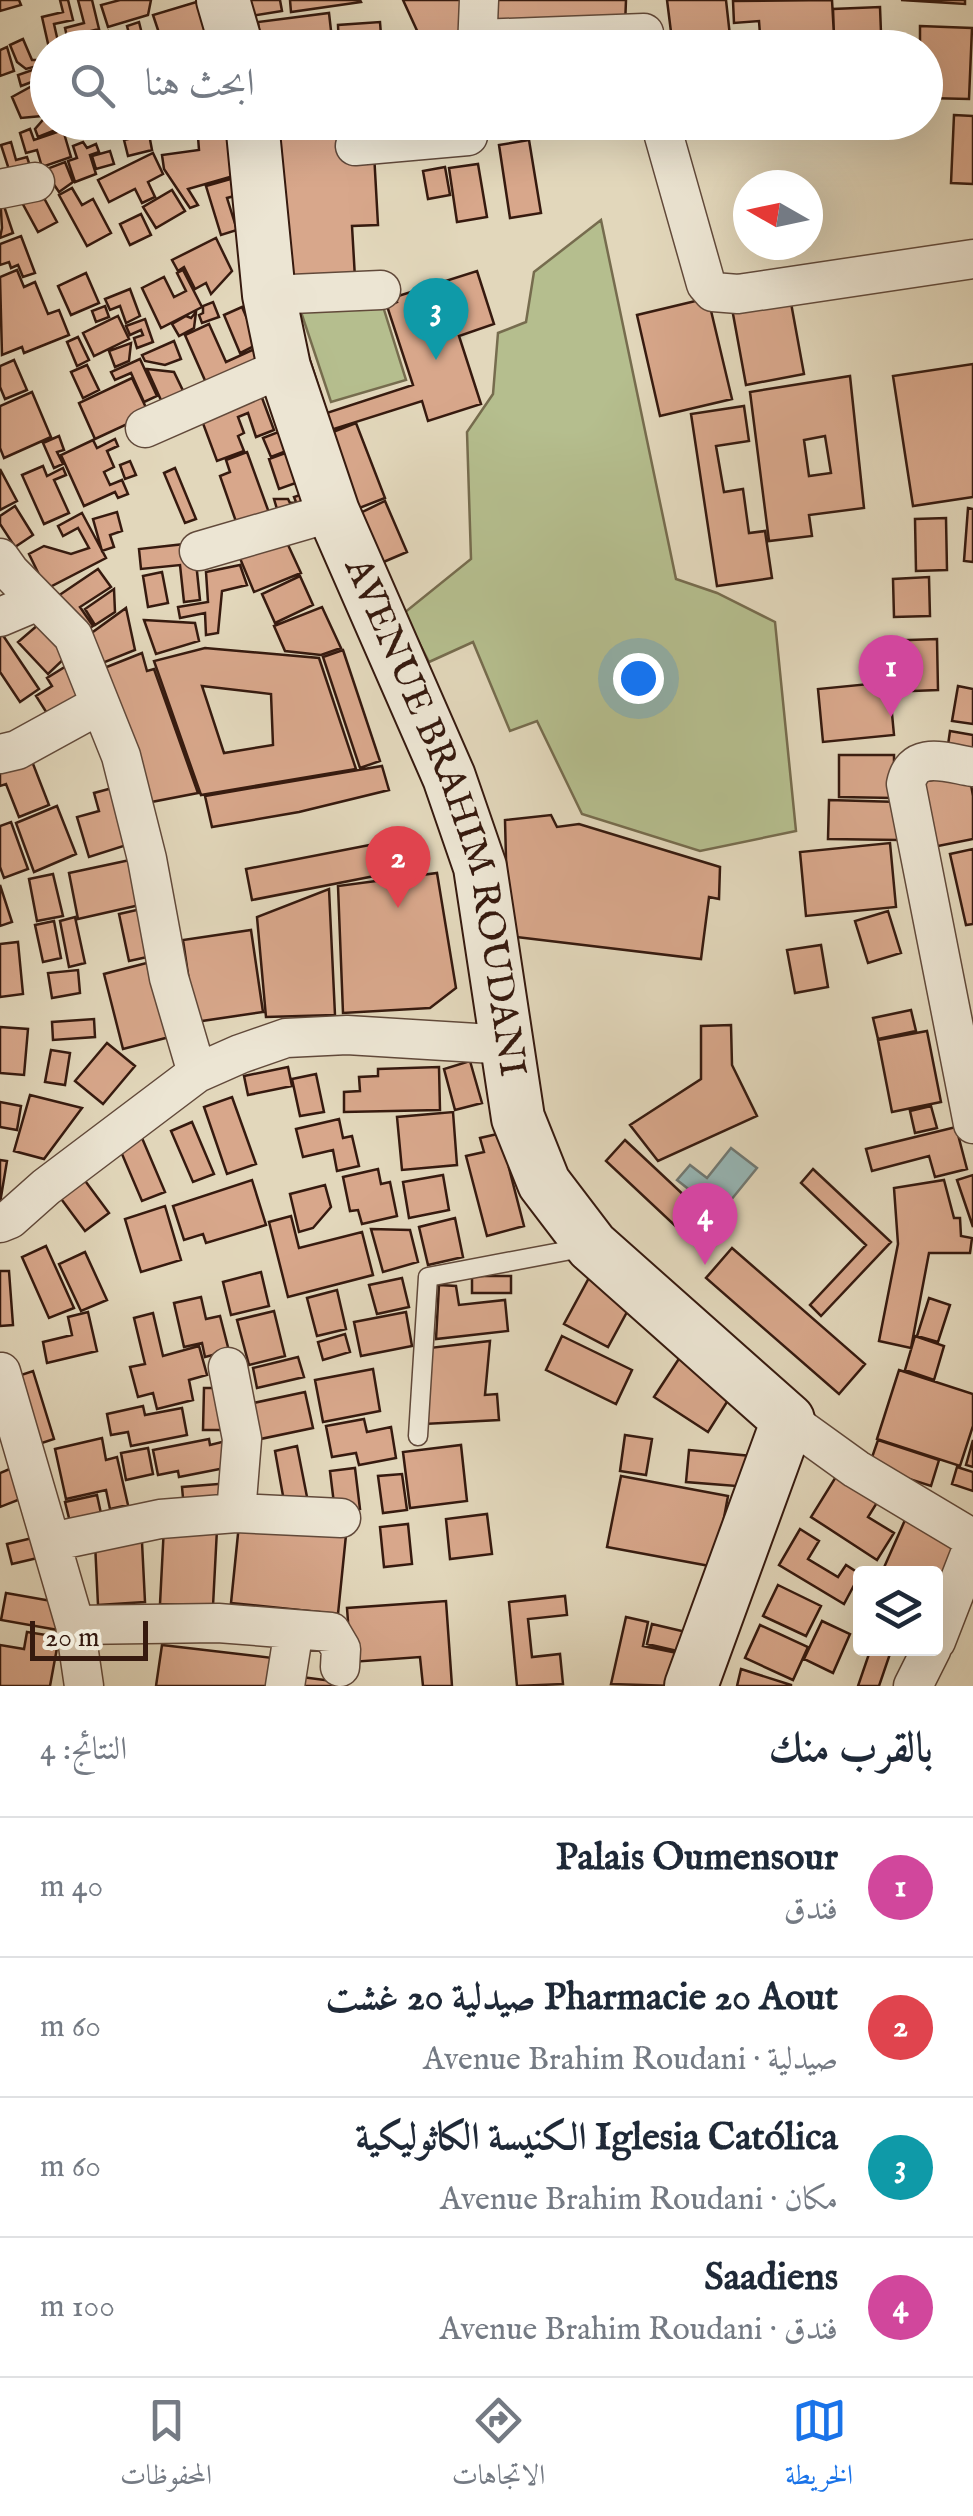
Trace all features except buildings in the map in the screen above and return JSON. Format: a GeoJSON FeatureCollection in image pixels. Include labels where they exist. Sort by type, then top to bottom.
{"type":"FeatureCollection","features":[{"type":"Feature","properties":{"kind":"street"},"geometry":{"type":"LineString","coordinates":[[222,0],[231,30]]}},
{"type":"Feature","properties":{"kind":"street"},"geometry":{"type":"LineString","coordinates":[[478,30],[479,0]]}},
{"type":"Feature","properties":{"kind":"street"},"geometry":{"type":"LineString","coordinates":[[614,30],[646,27]]}},
{"type":"Feature","properties":{"kind":"street","name":"AVENUE BRAHIM ROUDANI"},"geometry":{"type":"LineString","coordinates":[[254,140],[270,296],[284,367],[334,512],[448,777],[480,866],[518,1118],[544,1184],[592,1246],[788,1420]]}},
{"type":"Feature","properties":{"kind":"street"},"geometry":{"type":"LineString","coordinates":[[355,146],[449,140]]}},
{"type":"Feature","properties":{"kind":"street"},"geometry":{"type":"LineString","coordinates":[[674,140],[706,284],[713,292],[738,294],[973,258]]}},
{"type":"Feature","properties":{"kind":"street"},"geometry":{"type":"LineString","coordinates":[[270,296],[381,290]]}},
{"type":"Feature","properties":{"kind":"street"},"geometry":{"type":"LineString","coordinates":[[145,428],[284,367]]}},
{"type":"Feature","properties":{"kind":"street"},"geometry":{"type":"LineString","coordinates":[[199,551],[334,512]]}},
{"type":"Feature","properties":{"kind":"street"},"geometry":{"type":"LineString","coordinates":[[0,558],[73,636],[121,756],[169,978],[198,1073]]}},
{"type":"Feature","properties":{"kind":"street"},"geometry":{"type":"LineString","coordinates":[[0,617],[38,601]]}},
{"type":"Feature","properties":{"kind":"street"},"geometry":{"type":"LineString","coordinates":[[0,754],[17,750],[99,705]]}},
{"type":"Feature","properties":{"kind":"street"},"geometry":{"type":"LineString","coordinates":[[973,767],[936,761],[917,763],[908,771],[906,784],[961,999],[973,1122]]}},
{"type":"Feature","properties":{"kind":"street"},"geometry":{"type":"LineString","coordinates":[[0,1223],[198,1073],[240,1054],[286,1038],[348,1035],[510,1045]]}},
{"type":"Feature","properties":{"kind":"street"},"geometry":{"type":"LineString","coordinates":[[228,1366],[242,1439],[236,1513]]}},
{"type":"Feature","properties":{"kind":"street"},"geometry":{"type":"LineString","coordinates":[[4,1392],[75,1625],[84,1686]]}},
{"type":"Feature","properties":{"kind":"street"},"geometry":{"type":"LineString","coordinates":[[691,1686],[788,1420],[856,1469],[973,1538]]}},
{"type":"Feature","properties":{"kind":"street"},"geometry":{"type":"LineString","coordinates":[[51,1542],[160,1519],[236,1513],[341,1518]]}},
{"type":"Feature","properties":{"kind":"street"},"geometry":{"type":"LineString","coordinates":[[943,1622],[973,1546]]}},
{"type":"Feature","properties":{"kind":"street"},"geometry":{"type":"LineString","coordinates":[[75,1625],[218,1623],[331,1632],[341,1649],[340,1667]]}},
{"type":"Feature","properties":{"kind":"street"},"geometry":{"type":"LineString","coordinates":[[285,1686],[294,1629]]}},
{"type":"Feature","properties":{"kind":"street"},"geometry":{"type":"LineString","coordinates":[[914,1686],[928,1656]]}},
{"type":"Feature","properties":{"kind":"lane"},"geometry":{"type":"LineString","coordinates":[[418,1436],[428,1277],[592,1246]]}},
{"type":"Feature","properties":{"kind":"green space"},"geometry":{"type":"Polygon","coordinates":[[[601,220],[676,579],[717,593],[775,622],[796,831],[700,851],[582,814],[537,721],[510,731],[473,642],[429,662],[404,613],[471,559],[467,432],[493,394],[498,333],[526,322],[534,272],[601,220]]]}},
{"type":"Feature","properties":{"kind":"green space"},"geometry":{"type":"Polygon","coordinates":[[[381,300],[406,380],[331,402],[298,303],[381,300]]]}},
{"type":"Feature","properties":{"kind":"water"},"geometry":{"type":"Polygon","coordinates":[[[731,1148],[757,1168],[731,1200],[722,1192],[710,1206],[677,1180],[690,1165],[707,1178],[731,1148]]]}},
{"type":"Feature","properties":{"kind":"place","name":"Iglesia Católica الكنيسة الكاثوليكية"},"geometry":{"type":"Point","coordinates":[436,360]}},
{"type":"Feature","properties":{"kind":"place","name":"Palais Oumensour"},"geometry":{"type":"Point","coordinates":[891,717]}},
{"type":"Feature","properties":{"kind":"place","name":"Pharmacie 20 Aout صيدلية 20 غشت"},"geometry":{"type":"Point","coordinates":[398,908]}},
{"type":"Feature","properties":{"kind":"place","name":"Saadiens"},"geometry":{"type":"Point","coordinates":[705,1265]}}]}
